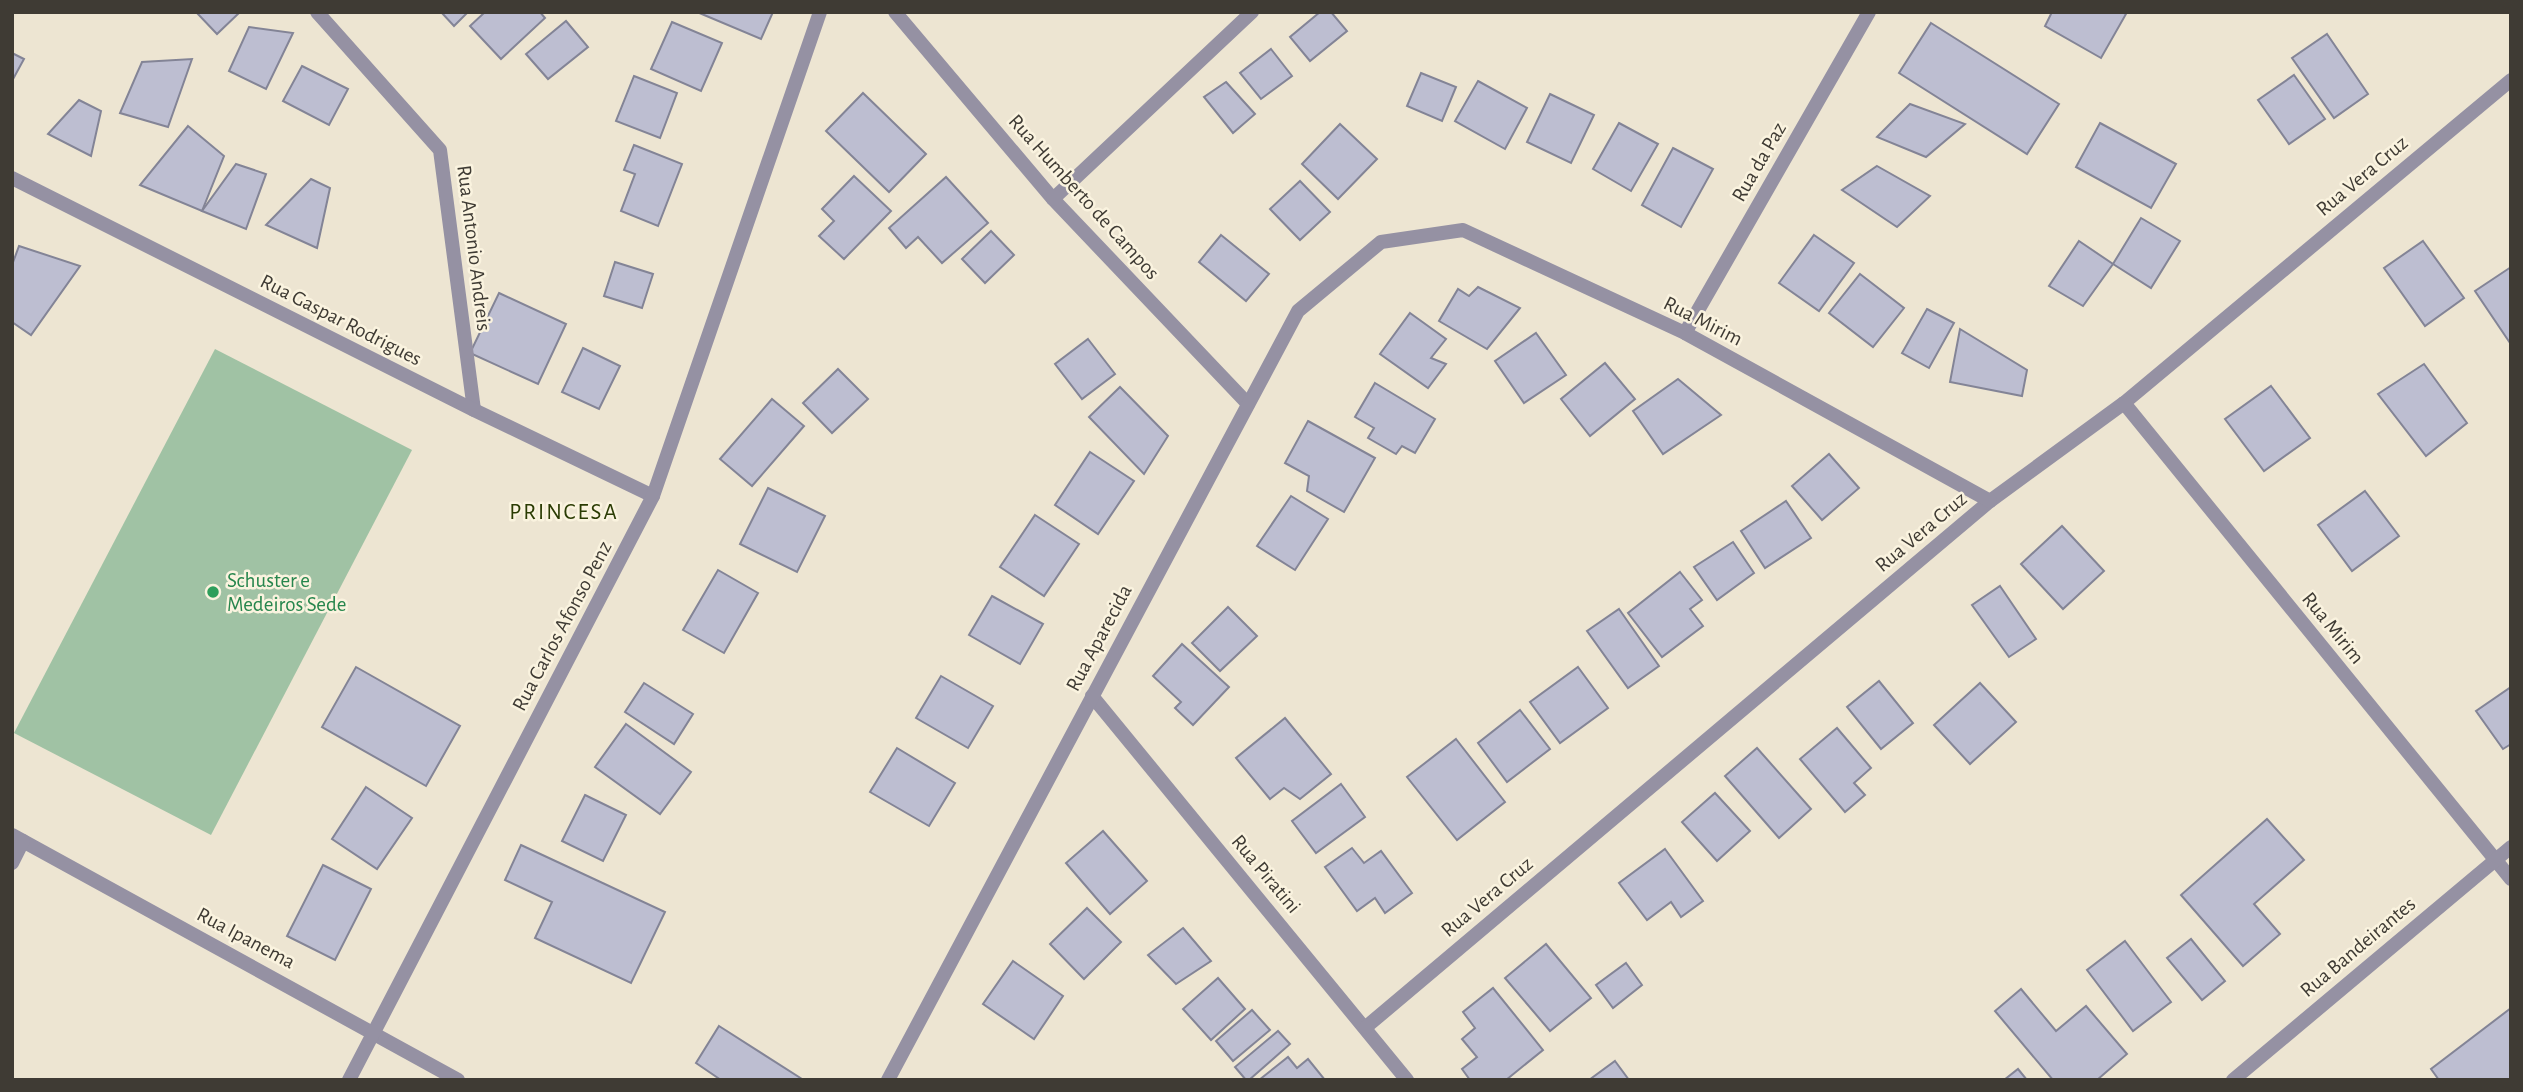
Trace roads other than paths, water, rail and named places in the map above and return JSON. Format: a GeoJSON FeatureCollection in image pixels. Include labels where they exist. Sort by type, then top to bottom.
{"type":"FeatureCollection","features":[{"type":"Feature","properties":{"kind":"street","name":"Rua Antonio Andreis"},"geometry":{"type":"LineString","coordinates":[[317,12],[440,150],[474,410]]}},
{"type":"Feature","properties":{"kind":"street","name":"Rua Carlos Afonso Penz"},"geometry":{"type":"LineString","coordinates":[[349,1080],[653,496],[820,12]]}},
{"type":"Feature","properties":{"kind":"street","name":"Rua Humberto de Campos"},"geometry":{"type":"LineString","coordinates":[[895,12],[1053,200],[1248,404]]}},
{"type":"Feature","properties":{"kind":"street"},"geometry":{"type":"LineString","coordinates":[[1053,200],[1252,12]]}},
{"type":"Feature","properties":{"kind":"street","name":"Rua da Paz"},"geometry":{"type":"LineString","coordinates":[[1685,333],[1869,12]]}},
{"type":"Feature","properties":{"kind":"street","name":"Rua Vera Cruz"},"geometry":{"type":"LineString","coordinates":[[1366,1027],[1990,501],[2124,402],[2511,80]]}},
{"type":"Feature","properties":{"kind":"street","name":"Rua Gaspar Rodrigues"},"geometry":{"type":"LineString","coordinates":[[12,178],[474,410],[653,496]]}},
{"type":"Feature","properties":{"kind":"street","name":"Rua Mirim"},"geometry":{"type":"LineString","coordinates":[[1381,242],[1463,230],[1685,333],[1990,501]]}},
{"type":"Feature","properties":{"kind":"street","name":"Rua Aparecida"},"geometry":{"type":"LineString","coordinates":[[888,1080],[1298,311],[1381,242]]}},
{"type":"Feature","properties":{"kind":"street","name":"Rua Mirim"},"geometry":{"type":"LineString","coordinates":[[2124,402],[2511,879]]}},
{"type":"Feature","properties":{"kind":"street","name":"Rua Piratini"},"geometry":{"type":"LineString","coordinates":[[1091,696],[1407,1080]]}},
{"type":"Feature","properties":{"kind":"street"},"geometry":{"type":"LineString","coordinates":[[12,863],[18,838]]}},
{"type":"Feature","properties":{"kind":"street","name":"Rua Ipanema"},"geometry":{"type":"LineString","coordinates":[[18,838],[458,1080]]}},
{"type":"Feature","properties":{"kind":"street","name":"Rua Bandeirantes"},"geometry":{"type":"LineString","coordinates":[[2233,1080],[2511,847]]}},
{"type":"Feature","properties":{"kind":"place","name":"Schuster e Medeiros Sede"},"geometry":{"type":"Point","coordinates":[213,592]}},
{"type":"Feature","properties":{"kind":"district","name":"PRINCESA"},"geometry":{"type":"Point","coordinates":[564,512]}}]}
